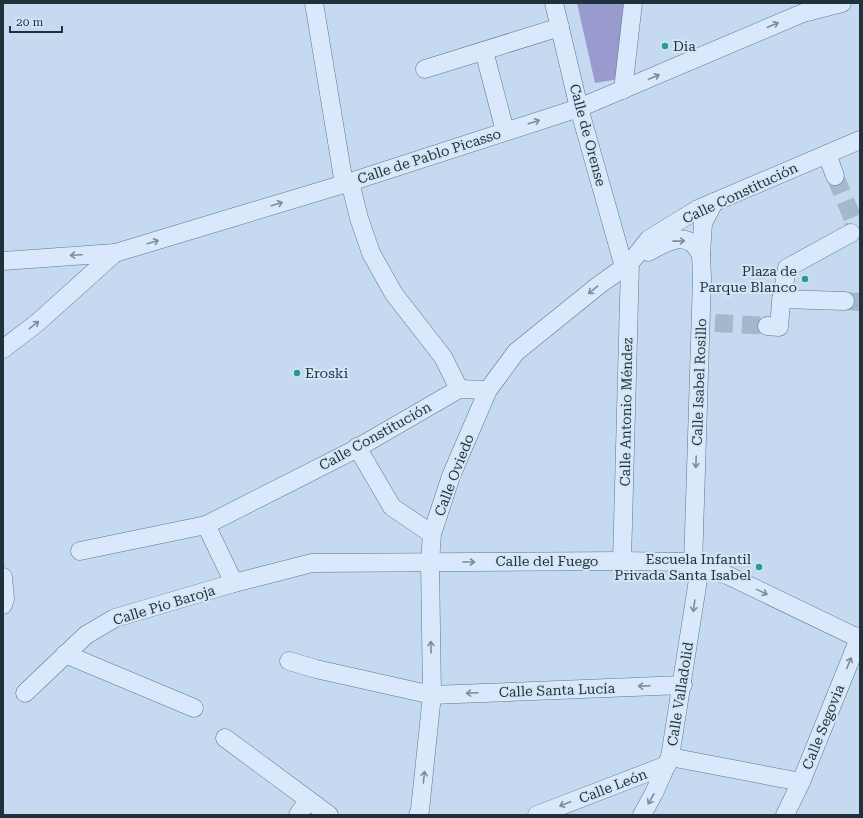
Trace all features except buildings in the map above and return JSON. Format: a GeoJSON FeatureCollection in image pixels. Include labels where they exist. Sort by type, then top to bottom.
{"type":"FeatureCollection","features":[{"type":"Feature","properties":{"kind":"street"},"geometry":{"type":"LineString","coordinates":[[314,3],[347,183],[371,253],[394,294],[444,357],[459,389],[488,390]]}},
{"type":"Feature","properties":{"kind":"street","name":"Calle de Orense"},"geometry":{"type":"LineString","coordinates":[[554,3],[579,108],[629,264]]}},
{"type":"Feature","properties":{"kind":"street"},"geometry":{"type":"LineString","coordinates":[[623,90],[633,3]]}},
{"type":"Feature","properties":{"kind":"street","name":"Calle de Pablo Picasso"},"geometry":{"type":"LineString","coordinates":[[3,261],[115,253],[347,183],[579,108],[803,13],[842,3]]}},
{"type":"Feature","properties":{"kind":"street"},"geometry":{"type":"LineString","coordinates":[[424,69],[560,27]]}},
{"type":"Feature","properties":{"kind":"street"},"geometry":{"type":"LineString","coordinates":[[484,51],[505,131]]}},
{"type":"Feature","properties":{"kind":"street","name":"Calle Constitución"},"geometry":{"type":"LineString","coordinates":[[629,264],[649,239],[698,209],[860,140]]}},
{"type":"Feature","properties":{"kind":"street"},"geometry":{"type":"LineString","coordinates":[[827,154],[835,176]]}},
{"type":"Feature","properties":{"kind":"street","name":"Calle Isabel Rosillo"},"geometry":{"type":"LineString","coordinates":[[696,566],[708,323],[702,278],[701,254],[703,223],[714,202]]}},
{"type":"Feature","properties":{"kind":"street"},"geometry":{"type":"LineString","coordinates":[[767,326],[779,327],[787,268],[851,233]]}},
{"type":"Feature","properties":{"kind":"street","name":"Calle Constitución"},"geometry":{"type":"LineString","coordinates":[[488,390],[516,352],[599,285],[629,264],[668,241],[682,239],[692,243],[701,254]]}},
{"type":"Feature","properties":{"kind":"street"},"geometry":{"type":"LineString","coordinates":[[3,349],[37,323],[115,253]]}},
{"type":"Feature","properties":{"kind":"street","name":"Calle Antonio Méndez"},"geometry":{"type":"LineString","coordinates":[[622,561],[629,264]]}},
{"type":"Feature","properties":{"kind":"street"},"geometry":{"type":"LineString","coordinates":[[782,299],[845,301]]}},
{"type":"Feature","properties":{"kind":"street","name":"Calle Constitución"},"geometry":{"type":"LineString","coordinates":[[80,551],[206,525],[357,447],[459,389]]}},
{"type":"Feature","properties":{"kind":"street","name":"Calle Oviedo"},"geometry":{"type":"LineString","coordinates":[[418,815],[420,810],[432,695],[430,562],[432,534],[451,476],[488,390]]}},
{"type":"Feature","properties":{"kind":"street"},"geometry":{"type":"LineString","coordinates":[[357,447],[392,507],[432,534]]}},
{"type":"Feature","properties":{"kind":"street"},"geometry":{"type":"LineString","coordinates":[[206,525],[234,583]]}},
{"type":"Feature","properties":{"kind":"street","name":"Calle del Fuego"},"geometry":{"type":"LineString","coordinates":[[312,563],[683,562],[727,575],[860,638]]}},
{"type":"Feature","properties":{"kind":"street","name":"Calle Pío Baroja"},"geometry":{"type":"LineString","coordinates":[[25,693],[86,635],[115,618],[234,583],[312,563]]}},
{"type":"Feature","properties":{"kind":"street","name":"Calle Valladolid"},"geometry":{"type":"LineString","coordinates":[[642,815],[669,761],[682,685],[696,566]]}},
{"type":"Feature","properties":{"kind":"street"},"geometry":{"type":"LineString","coordinates":[[3,577],[5,599],[3,605]]}},
{"type":"Feature","properties":{"kind":"street","name":"Calle Segovia"},"geometry":{"type":"LineString","coordinates":[[784,815],[801,782],[860,638]]}},
{"type":"Feature","properties":{"kind":"street"},"geometry":{"type":"LineString","coordinates":[[65,654],[194,708]]}},
{"type":"Feature","properties":{"kind":"street","name":"Calle Santa Lucía"},"geometry":{"type":"LineString","coordinates":[[289,661],[316,669],[432,695],[682,685]]}},
{"type":"Feature","properties":{"kind":"street"},"geometry":{"type":"LineString","coordinates":[[225,738],[329,815]]}},
{"type":"Feature","properties":{"kind":"street"},"geometry":{"type":"LineString","coordinates":[[669,761],[801,782]]}},
{"type":"Feature","properties":{"kind":"street","name":"Calle León"},"geometry":{"type":"LineString","coordinates":[[537,815],[669,761]]}},
{"type":"Feature","properties":{"kind":"street"},"geometry":{"type":"LineString","coordinates":[[298,815],[308,800]]}},
{"type":"Feature","properties":{"kind":"shaded area"},"geometry":{"type":"Polygon","coordinates":[[[577,3],[625,3],[619,79],[595,83],[577,3]]]}},
{"type":"Feature","properties":{"kind":"tunnel"},"geometry":{"type":"LineString","coordinates":[[835,176],[855,224],[851,233]]}},
{"type":"Feature","properties":{"kind":"tunnel"},"geometry":{"type":"LineString","coordinates":[[845,301],[860,302]]}},
{"type":"Feature","properties":{"kind":"tunnel"},"geometry":{"type":"LineString","coordinates":[[715,323],[767,326]]}},
{"type":"Feature","properties":{"kind":"place","name":"Dia"},"geometry":{"type":"Point","coordinates":[665,46]}},
{"type":"Feature","properties":{"kind":"place","name":"Plaza de Parque Blanco"},"geometry":{"type":"Point","coordinates":[805,279]}},
{"type":"Feature","properties":{"kind":"place","name":"Eroski"},"geometry":{"type":"Point","coordinates":[297,373]}},
{"type":"Feature","properties":{"kind":"place","name":"Escuela Infantil Privada Santa Isabel"},"geometry":{"type":"Point","coordinates":[759,567]}}]}
